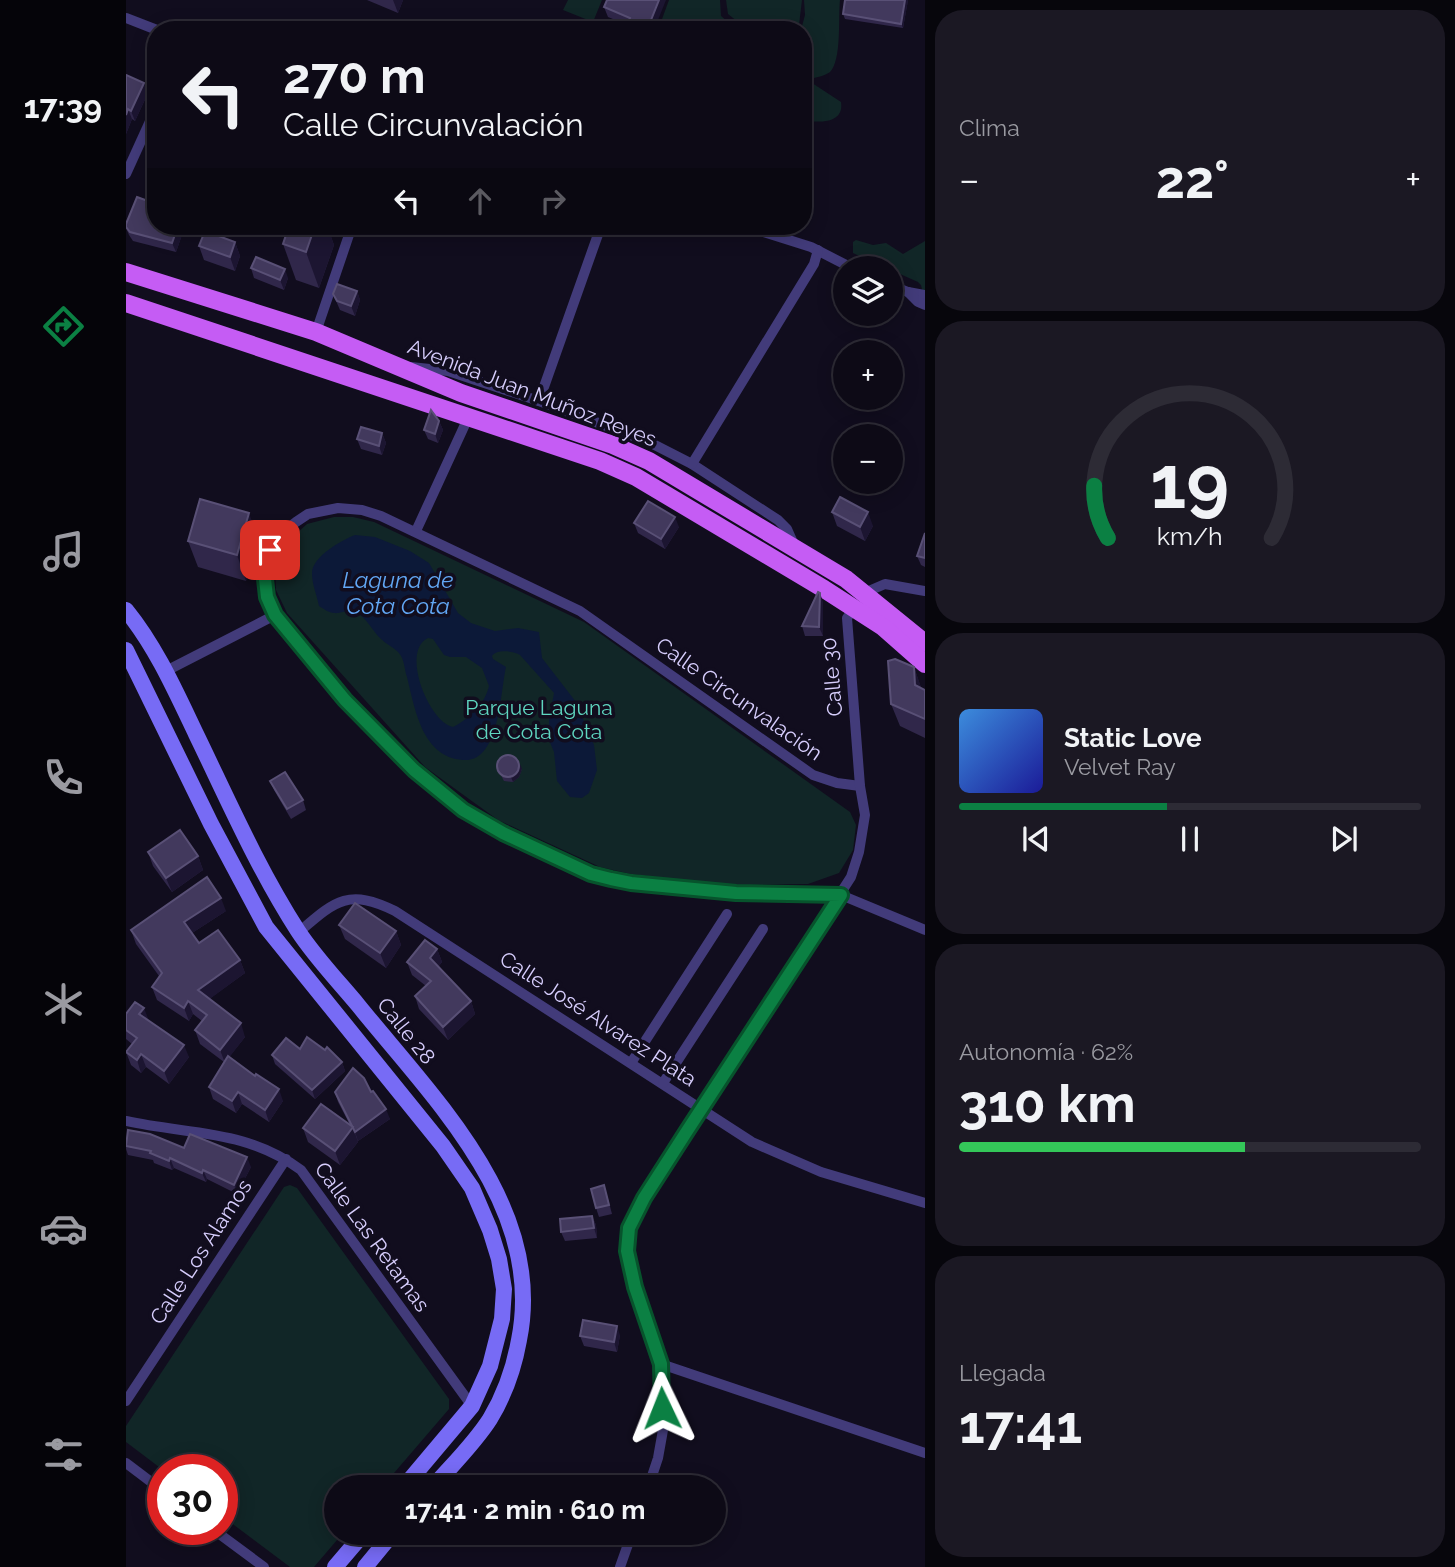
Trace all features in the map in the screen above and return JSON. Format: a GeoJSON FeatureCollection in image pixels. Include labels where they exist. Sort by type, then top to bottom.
{"type":"FeatureCollection","features":[{"type":"Feature","properties":{"kind":"main road","name":"Avenida Juan Muñoz Reyes"},"geometry":{"type":"LineString","coordinates":[[126,272],[316,332],[461,393],[613,445],[649,461],[795,547],[864,593],[925,643]]}},
{"type":"Feature","properties":{"kind":"main road","name":"Avenida Juan Muñoz Reyes"},"geometry":{"type":"LineString","coordinates":[[126,303],[600,461],[636,477],[854,608],[883,627],[925,664]]}},
{"type":"Feature","properties":{"kind":"main road"},"geometry":{"type":"LineString","coordinates":[[854,608],[864,593]]}},
{"type":"Feature","properties":{"kind":"main road","name":"Calle 28"},"geometry":{"type":"LineString","coordinates":[[126,610],[166,671],[245,834],[299,932],[464,1139],[491,1181],[509,1222],[521,1259],[524,1303],[522,1328],[512,1373],[491,1417],[444,1475]]}},
{"type":"Feature","properties":{"kind":"main road"},"geometry":{"type":"LineString","coordinates":[[128,653],[149,643]]}},
{"type":"Feature","properties":{"kind":"main road","name":"Calle 28"},"geometry":{"type":"LineString","coordinates":[[128,653],[211,824],[265,927],[407,1098],[472,1188],[490,1230],[499,1259],[503,1289],[502,1319],[490,1366],[472,1406],[416,1475]]}},
{"type":"Feature","properties":{"kind":"main road"},"geometry":{"type":"LineString","coordinates":[[281,947],[299,932]]}},
{"type":"Feature","properties":{"kind":"main road"},"geometry":{"type":"LineString","coordinates":[[407,1098],[423,1086]]}},
{"type":"Feature","properties":{"kind":"main road"},"geometry":{"type":"LineString","coordinates":[[490,1230],[509,1222]]}},
{"type":"Feature","properties":{"kind":"main road"},"geometry":{"type":"LineString","coordinates":[[472,1406],[491,1417]]}},
{"type":"Feature","properties":{"kind":"main road"},"geometry":{"type":"LineString","coordinates":[[335,1567],[354,1545]]}},
{"type":"Feature","properties":{"kind":"main road"},"geometry":{"type":"LineString","coordinates":[[365,1567],[383,1545]]}},
{"type":"Feature","properties":{"kind":"street"},"geometry":{"type":"LineString","coordinates":[[126,18],[147,26]]}},
{"type":"Feature","properties":{"kind":"street"},"geometry":{"type":"LineString","coordinates":[[126,174],[147,128]]}},
{"type":"Feature","properties":{"kind":"street"},"geometry":{"type":"LineString","coordinates":[[316,332],[349,235]]}},
{"type":"Feature","properties":{"kind":"street"},"geometry":{"type":"LineString","coordinates":[[539,401],[598,235]]}},
{"type":"Feature","properties":{"kind":"street"},"geometry":{"type":"LineString","coordinates":[[772,235],[818,250],[833,258]]}},
{"type":"Feature","properties":{"kind":"street"},"geometry":{"type":"LineString","coordinates":[[692,464],[814,264],[818,250]]}},
{"type":"Feature","properties":{"kind":"street"},"geometry":{"type":"LineString","coordinates":[[903,290],[925,295]]}},
{"type":"Feature","properties":{"kind":"street"},"geometry":{"type":"LineString","coordinates":[[908,292],[925,305]]}},
{"type":"Feature","properties":{"kind":"street"},"geometry":{"type":"LineString","coordinates":[[401,367],[448,371],[647,440],[692,464],[784,525],[795,547]]}},
{"type":"Feature","properties":{"kind":"street"},"geometry":{"type":"LineString","coordinates":[[416,531],[468,418]]}},
{"type":"Feature","properties":{"kind":"street","name":"Calle Circunvalación"},"geometry":{"type":"LineString","coordinates":[[841,895],[736,893],[631,883],[591,874],[503,833],[463,810],[414,770],[321,674],[275,615],[267,597],[265,579],[265,565],[270,550],[283,532],[308,514],[350,508],[381,516],[580,611],[813,775],[837,783],[860,786]]}},
{"type":"Feature","properties":{"kind":"street"},"geometry":{"type":"LineString","coordinates":[[864,593],[885,584],[925,591]]}},
{"type":"Feature","properties":{"kind":"street","name":"Calle 30"},"geometry":{"type":"LineString","coordinates":[[854,608],[847,618],[860,786]]}},
{"type":"Feature","properties":{"kind":"street"},"geometry":{"type":"LineString","coordinates":[[166,671],[275,615]]}},
{"type":"Feature","properties":{"kind":"street"},"geometry":{"type":"LineString","coordinates":[[652,1475],[663,1430],[661,1364],[635,1287],[627,1251],[629,1228],[644,1198],[851,877],[859,852],[865,815],[860,786]]}},
{"type":"Feature","properties":{"kind":"street"},"geometry":{"type":"LineString","coordinates":[[841,895],[925,930]]}},
{"type":"Feature","properties":{"kind":"street","name":"Calle José Alvarez Plata"},"geometry":{"type":"LineString","coordinates":[[299,932],[327,908],[348,898],[375,902],[395,911],[752,1142],[821,1172],[925,1203]]}},
{"type":"Feature","properties":{"kind":"street"},"geometry":{"type":"LineString","coordinates":[[631,1063],[727,914]]}},
{"type":"Feature","properties":{"kind":"street"},"geometry":{"type":"LineString","coordinates":[[663,1083],[763,929]]}},
{"type":"Feature","properties":{"kind":"street","name":"Calle Las Retamas"},"geometry":{"type":"LineString","coordinates":[[126,1121],[228,1136],[260,1146],[301,1170],[472,1406]]}},
{"type":"Feature","properties":{"kind":"street","name":"Calle Los Alamos"},"geometry":{"type":"LineString","coordinates":[[126,1401],[286,1159]]}},
{"type":"Feature","properties":{"kind":"street"},"geometry":{"type":"LineString","coordinates":[[661,1364],[925,1453]]}},
{"type":"Feature","properties":{"kind":"street"},"geometry":{"type":"LineString","coordinates":[[126,1463],[147,1478]]}},
{"type":"Feature","properties":{"kind":"street"},"geometry":{"type":"LineString","coordinates":[[234,1545],[264,1567]]}},
{"type":"Feature","properties":{"kind":"street"},"geometry":{"type":"LineString","coordinates":[[620,1567],[628,1545]]}},
{"type":"Feature","properties":{"kind":"green space"},"geometry":{"type":"Polygon","coordinates":[[[568,0],[602,0],[593,21],[563,10],[568,0]]]}},
{"type":"Feature","properties":{"kind":"green space"},"geometry":{"type":"Polygon","coordinates":[[[669,0],[720,0],[721,16],[727,21],[661,21],[669,0]]]}},
{"type":"Feature","properties":{"kind":"green space"},"geometry":{"type":"Polygon","coordinates":[[[726,0],[802,0],[799,21],[737,21],[728,14],[726,0]]]}},
{"type":"Feature","properties":{"kind":"green space"},"geometry":{"type":"Polygon","coordinates":[[[804,0],[840,0],[838,48],[834,66],[830,72],[814,78],[812,83],[812,21],[803,21],[804,0]]]}},
{"type":"Feature","properties":{"kind":"green space"},"geometry":{"type":"Polygon","coordinates":[[[812,83],[841,102],[840,113],[836,117],[821,122],[812,121],[812,83]]]}},
{"type":"Feature","properties":{"kind":"green space"},"geometry":{"type":"Polygon","coordinates":[[[856,240],[873,245],[886,243],[903,254],[925,241],[925,303],[921,285],[903,275],[903,256],[859,256],[853,253],[853,242],[856,240]]]}},
{"type":"Feature","properties":{"kind":"green space","name":"Parque Laguna de Cota Cota"},"geometry":{"type":"Polygon","coordinates":[[[334,517],[353,517],[374,522],[584,622],[850,812],[856,825],[853,850],[839,873],[808,884],[726,885],[631,874],[600,867],[498,820],[425,767],[287,613],[276,590],[275,567],[286,543],[307,524],[334,517]]]}},
{"type":"Feature","properties":{"kind":"green space"},"geometry":{"type":"Polygon","coordinates":[[[290,1185],[297,1188],[449,1399],[449,1409],[392,1475],[324,1475],[324,1545],[333,1545],[314,1567],[290,1567],[238,1528],[238,1454],[147,1454],[147,1458],[126,1442],[126,1426],[284,1187],[290,1185]]]}},
{"type":"Feature","properties":{"kind":"water","name":"Laguna de Cota Cota"},"geometry":{"type":"Polygon","coordinates":[[[355,535],[375,537],[410,551],[429,563],[458,613],[471,623],[495,631],[518,628],[539,632],[542,658],[576,702],[594,745],[597,770],[589,793],[582,798],[570,797],[557,781],[554,752],[549,740],[554,693],[520,655],[513,652],[501,652],[492,656],[506,667],[500,709],[491,739],[484,750],[475,758],[463,760],[449,757],[429,741],[417,717],[403,661],[398,652],[381,639],[359,614],[349,611],[332,613],[319,606],[312,574],[316,561],[335,545],[355,535]],[[428,638],[420,645],[417,671],[427,700],[435,713],[453,727],[476,710],[489,686],[482,668],[466,657],[444,655],[433,639],[428,638]]]}},
{"type":"Feature","properties":{"kind":"building"},"geometry":{"type":"Polygon","coordinates":[[[607,0],[659,0],[651,21],[629,21],[630,18],[604,7],[607,0]]]}},
{"type":"Feature","properties":{"kind":"building"},"geometry":{"type":"Polygon","coordinates":[[[845,0],[905,0],[901,24],[843,14],[845,0]]]}},
{"type":"Feature","properties":{"kind":"building"},"geometry":{"type":"Polygon","coordinates":[[[126,75],[144,83],[131,111],[128,109],[126,115],[126,75]]]}},
{"type":"Feature","properties":{"kind":"building"},"geometry":{"type":"Polygon","coordinates":[[[137,197],[147,201],[147,235],[175,235],[172,243],[130,232],[126,224],[137,197]]]}},
{"type":"Feature","properties":{"kind":"building"},"geometry":{"type":"Polygon","coordinates":[[[203,235],[216,235],[235,242],[230,257],[199,246],[203,235]]]}},
{"type":"Feature","properties":{"kind":"building"},"geometry":{"type":"Polygon","coordinates":[[[286,235],[312,235],[306,252],[283,244],[286,235]]]}},
{"type":"Feature","properties":{"kind":"building"},"geometry":{"type":"Polygon","coordinates":[[[256,257],[285,269],[280,280],[251,268],[256,257]]]}},
{"type":"Feature","properties":{"kind":"building"},"geometry":{"type":"Polygon","coordinates":[[[337,284],[357,291],[351,306],[337,301],[333,294],[337,284]]]}},
{"type":"Feature","properties":{"kind":"building"},"geometry":{"type":"Polygon","coordinates":[[[431,410],[439,421],[435,434],[424,430],[431,410]]]}},
{"type":"Feature","properties":{"kind":"building"},"geometry":{"type":"Polygon","coordinates":[[[361,427],[382,433],[379,446],[357,439],[361,427]]]}},
{"type":"Feature","properties":{"kind":"building"},"geometry":{"type":"Polygon","coordinates":[[[840,497],[868,512],[860,527],[832,512],[840,497]]]}},
{"type":"Feature","properties":{"kind":"building"},"geometry":{"type":"Polygon","coordinates":[[[200,499],[249,513],[237,555],[188,541],[200,499]]]}},
{"type":"Feature","properties":{"kind":"building"},"geometry":{"type":"Polygon","coordinates":[[[648,501],[675,517],[661,539],[634,523],[648,501]]]}},
{"type":"Feature","properties":{"kind":"building"},"geometry":{"type":"Polygon","coordinates":[[[925,533],[925,558],[917,556],[925,533]]]}},
{"type":"Feature","properties":{"kind":"building"},"geometry":{"type":"Polygon","coordinates":[[[818,592],[819,627],[802,626],[818,592]]]}},
{"type":"Feature","properties":{"kind":"building"},"geometry":{"type":"Polygon","coordinates":[[[895,659],[914,667],[915,685],[925,690],[925,719],[891,704],[888,661],[895,659]]]}},
{"type":"Feature","properties":{"kind":"building"},"geometry":{"type":"Polygon","coordinates":[[[508,755],[516,758],[519,766],[516,774],[508,777],[500,774],[497,766],[500,758],[508,755]]]}},
{"type":"Feature","properties":{"kind":"building"},"geometry":{"type":"Polygon","coordinates":[[[285,772],[303,800],[287,809],[270,781],[285,772]]]}},
{"type":"Feature","properties":{"kind":"building"},"geometry":{"type":"Polygon","coordinates":[[[180,830],[198,856],[166,878],[148,852],[180,830]]]}},
{"type":"Feature","properties":{"kind":"building"},"geometry":{"type":"Polygon","coordinates":[[[207,877],[221,898],[184,922],[199,943],[218,930],[240,960],[198,990],[241,1023],[220,1050],[195,1030],[207,1015],[188,1001],[184,1008],[152,987],[162,973],[131,930],[207,877]]]}},
{"type":"Feature","properties":{"kind":"building"},"geometry":{"type":"Polygon","coordinates":[[[355,903],[396,931],[380,953],[339,925],[355,903]]]}},
{"type":"Feature","properties":{"kind":"building"},"geometry":{"type":"Polygon","coordinates":[[[425,940],[437,949],[430,958],[471,1001],[443,1027],[415,996],[431,981],[407,962],[425,940]]]}},
{"type":"Feature","properties":{"kind":"building"},"geometry":{"type":"Polygon","coordinates":[[[135,1002],[144,1008],[139,1014],[184,1045],[164,1071],[141,1054],[137,1060],[126,1052],[137,1038],[126,1030],[126,1014],[135,1002]]]}},
{"type":"Feature","properties":{"kind":"building"},"geometry":{"type":"Polygon","coordinates":[[[307,1037],[325,1050],[327,1047],[342,1062],[312,1090],[272,1055],[286,1038],[300,1049],[307,1037]]]}},
{"type":"Feature","properties":{"kind":"building"},"geometry":{"type":"Polygon","coordinates":[[[228,1056],[255,1076],[256,1074],[279,1089],[265,1110],[238,1092],[232,1101],[209,1087],[228,1056]]]}},
{"type":"Feature","properties":{"kind":"building"},"geometry":{"type":"Polygon","coordinates":[[[353,1068],[364,1078],[371,1092],[373,1091],[386,1109],[355,1132],[335,1092],[353,1068]]]}},
{"type":"Feature","properties":{"kind":"building"},"geometry":{"type":"Polygon","coordinates":[[[321,1104],[353,1127],[335,1151],[303,1128],[321,1104]]]}},
{"type":"Feature","properties":{"kind":"building"},"geometry":{"type":"Polygon","coordinates":[[[128,1130],[150,1134],[184,1148],[190,1134],[247,1157],[234,1185],[203,1170],[202,1173],[170,1158],[169,1161],[150,1153],[151,1151],[126,1146],[128,1130]]]}},
{"type":"Feature","properties":{"kind":"building"},"geometry":{"type":"Polygon","coordinates":[[[604,1185],[609,1205],[596,1208],[591,1189],[604,1185]]]}},
{"type":"Feature","properties":{"kind":"building"},"geometry":{"type":"Polygon","coordinates":[[[592,1216],[594,1228],[561,1232],[560,1219],[592,1216]]]}},
{"type":"Feature","properties":{"kind":"building"},"geometry":{"type":"Polygon","coordinates":[[[583,1320],[617,1326],[614,1342],[580,1336],[583,1320]]]}},
{"type":"Feature","properties":{"kind":"route"},"geometry":{"type":"LineString","coordinates":[[270,550],[265,565],[265,579],[267,597],[275,615],[345,700],[414,770],[463,810],[503,833],[591,874],[611,879],[736,893],[841,895],[644,1198],[629,1228],[627,1251],[635,1287],[661,1364],[662,1408]]}}]}
